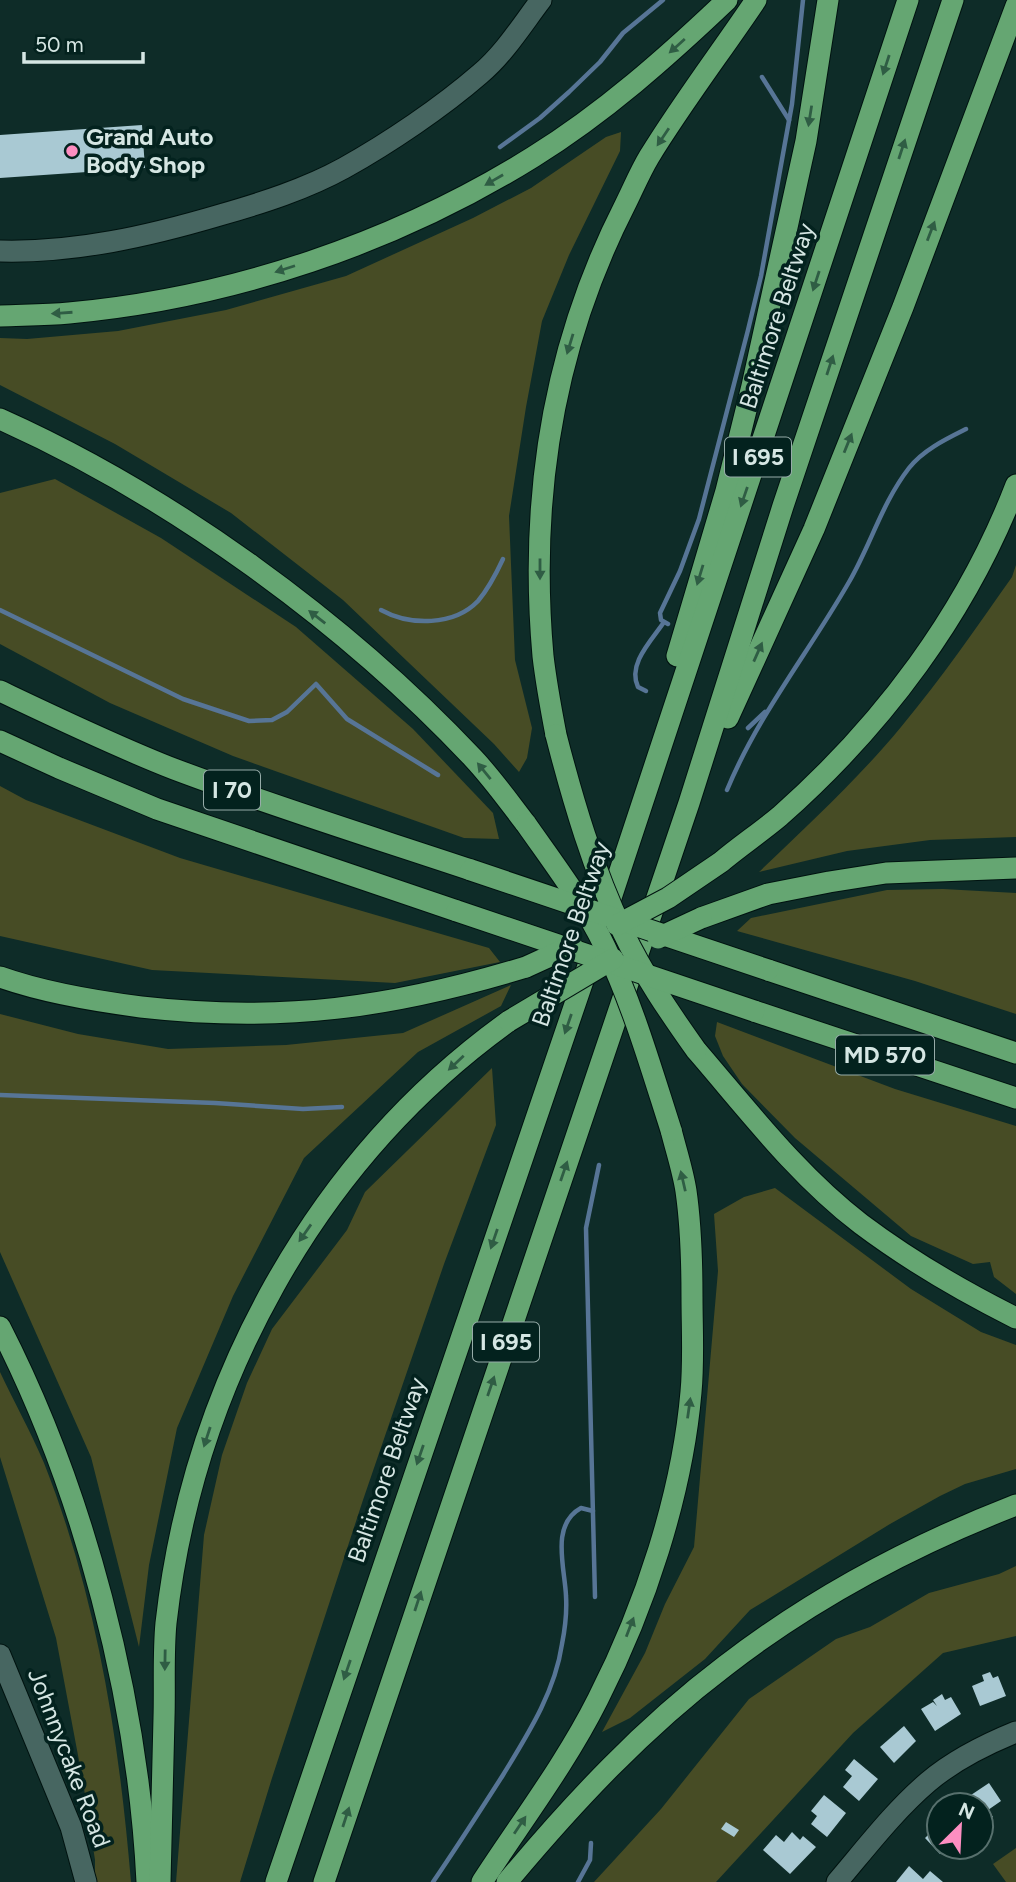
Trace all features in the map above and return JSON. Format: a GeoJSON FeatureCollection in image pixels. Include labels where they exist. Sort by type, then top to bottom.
{"type":"FeatureCollection","features":[{"type":"Feature","properties":{"kind":"highway"},"geometry":{"type":"LineString","coordinates":[[0,316],[69,313],[143,303],[254,278],[334,253],[425,216],[534,156],[594,114],[645,75],[727,0]]}},
{"type":"Feature","properties":{"kind":"highway"},"geometry":{"type":"LineString","coordinates":[[756,0],[648,159],[608,238],[583,302],[563,368],[548,440],[540,520],[543,658],[555,735],[583,831],[622,931],[656,994],[696,1050],[777,1144],[859,1223],[909,1257],[1016,1318]]}},
{"type":"Feature","properties":{"kind":"highway"},"geometry":{"type":"LineString","coordinates":[[606,913],[697,585],[726,491],[752,387],[806,141],[828,0]]}},
{"type":"Feature","properties":{"kind":"highway","name":"Baltimore Beltway"},"geometry":{"type":"LineString","coordinates":[[276,1882],[606,913],[908,0]]}},
{"type":"Feature","properties":{"kind":"highway","name":"I 695"},"geometry":{"type":"LineString","coordinates":[[324,1882],[689,803],[783,506],[953,0]]}},
{"type":"Feature","properties":{"kind":"highway"},"geometry":{"type":"LineString","coordinates":[[689,803],[819,517],[1016,6]]}},
{"type":"Feature","properties":{"kind":"highway"},"geometry":{"type":"LineString","coordinates":[[0,419],[122,481],[180,517],[346,639],[425,710],[475,760],[526,824],[570,886],[605,946],[640,1033],[671,1130],[686,1190],[692,1255],[692,1326],[691,1391],[683,1450],[670,1510],[653,1566],[626,1638],[598,1700],[482,1882]]}},
{"type":"Feature","properties":{"kind":"highway"},"geometry":{"type":"LineString","coordinates":[[0,977],[72,997],[126,1005],[228,1014],[339,1010],[461,986],[526,967],[607,931],[668,898],[721,862],[780,816],[887,707],[956,609],[1016,485]]}},
{"type":"Feature","properties":{"kind":"highway","name":"I 70"},"geometry":{"type":"LineString","coordinates":[[0,691],[173,768],[270,804],[768,970]]}},
{"type":"Feature","properties":{"kind":"highway","name":"I 70"},"geometry":{"type":"LineString","coordinates":[[0,741],[157,809],[754,1011]]}},
{"type":"Feature","properties":{"kind":"highway"},"geometry":{"type":"LineString","coordinates":[[160,1882],[166,1625],[190,1493],[209,1431],[234,1366],[264,1303],[299,1241],[377,1139],[473,1047],[509,1021],[607,961],[701,918],[768,894],[829,882],[900,872],[1016,868]]}},
{"type":"Feature","properties":{"kind":"highway","name":"MD 570"},"geometry":{"type":"LineString","coordinates":[[768,970],[1016,1053]]}},
{"type":"Feature","properties":{"kind":"highway","name":"MD 570"},"geometry":{"type":"LineString","coordinates":[[754,1011],[1016,1098]]}},
{"type":"Feature","properties":{"kind":"highway"},"geometry":{"type":"LineString","coordinates":[[0,1327],[58,1458],[108,1622],[134,1758],[144,1832],[147,1882]]}},
{"type":"Feature","properties":{"kind":"highway"},"geometry":{"type":"LineString","coordinates":[[507,1882],[607,1770],[724,1667],[777,1628],[835,1591],[972,1522],[1016,1505]]}},
{"type":"Feature","properties":{"kind":"street"},"geometry":{"type":"LineString","coordinates":[[0,251],[31,252],[88,246],[179,227],[260,203],[344,168],[420,120],[481,73],[500,54],[541,0]]}},
{"type":"Feature","properties":{"kind":"street","name":"Johnnycake Road"},"geometry":{"type":"LineString","coordinates":[[0,1655],[71,1827],[86,1882]]}},
{"type":"Feature","properties":{"kind":"street"},"geometry":{"type":"LineString","coordinates":[[837,1882],[906,1803],[929,1781],[986,1744],[1016,1732]]}},
{"type":"Feature","properties":{"kind":"green space"},"geometry":{"type":"Polygon","coordinates":[[[621,132],[620,151],[569,255],[542,321],[526,407],[509,516],[515,660],[532,728],[527,758],[519,772],[494,744],[343,600],[231,513],[115,444],[0,385],[0,338],[27,339],[118,331],[226,310],[346,276],[473,218],[531,188],[606,137],[621,132]]]}},
{"type":"Feature","properties":{"kind":"green space"},"geometry":{"type":"Polygon","coordinates":[[[55,479],[161,538],[296,627],[413,729],[493,813],[499,839],[464,838],[233,756],[110,703],[0,644],[0,493],[55,479]]]}},
{"type":"Feature","properties":{"kind":"green space"},"geometry":{"type":"Polygon","coordinates":[[[1016,565],[1016,837],[930,840],[847,851],[759,872],[850,783],[901,727],[972,634],[1012,577],[1016,565]]]}},
{"type":"Feature","properties":{"kind":"green space"},"geometry":{"type":"Polygon","coordinates":[[[0,786],[26,800],[180,858],[489,948],[500,962],[395,983],[152,970],[0,936],[0,786]]]}},
{"type":"Feature","properties":{"kind":"green space"},"geometry":{"type":"Polygon","coordinates":[[[943,889],[1016,893],[1016,1014],[915,981],[737,931],[751,918],[887,890],[943,889]]]}},
{"type":"Feature","properties":{"kind":"green space"},"geometry":{"type":"Polygon","coordinates":[[[511,985],[501,1006],[418,1052],[304,1158],[233,1296],[177,1428],[149,1565],[139,1647],[91,1457],[0,1252],[0,1014],[78,1034],[168,1049],[286,1045],[403,1033],[511,985]]]}},
{"type":"Feature","properties":{"kind":"green space"},"geometry":{"type":"Polygon","coordinates":[[[717,1022],[895,1089],[1016,1126],[1016,1294],[994,1277],[990,1262],[973,1264],[911,1236],[795,1138],[742,1084],[723,1056],[715,1036],[717,1022]]]}},
{"type":"Feature","properties":{"kind":"green space"},"geometry":{"type":"Polygon","coordinates":[[[492,1068],[496,1125],[444,1264],[363,1500],[240,1882],[176,1882],[204,1535],[222,1455],[247,1383],[272,1329],[347,1230],[365,1192],[492,1068]]]}},
{"type":"Feature","properties":{"kind":"green space"},"geometry":{"type":"Polygon","coordinates":[[[775,1188],[911,1289],[981,1332],[1016,1345],[1016,1469],[965,1484],[940,1496],[750,1610],[705,1659],[630,1718],[602,1732],[645,1653],[665,1604],[694,1547],[718,1271],[714,1214],[744,1197],[775,1188]]]}},
{"type":"Feature","properties":{"kind":"green space"},"geometry":{"type":"Polygon","coordinates":[[[0,1372],[44,1463],[78,1565],[92,1617],[120,1775],[131,1882],[95,1882],[95,1860],[83,1782],[56,1638],[0,1457],[0,1372]]]}},
{"type":"Feature","properties":{"kind":"green space"},"geometry":{"type":"Polygon","coordinates":[[[1016,1566],[1016,1636],[943,1653],[853,1733],[716,1882],[594,1882],[661,1809],[749,1699],[836,1639],[870,1627],[929,1593],[999,1574],[1016,1566]]]}},
{"type":"Feature","properties":{"kind":"green space"},"geometry":{"type":"Polygon","coordinates":[[[1016,1848],[1016,1882],[1006,1882],[993,1864],[1016,1848]]]}},
{"type":"Feature","properties":{"kind":"building","name":"Grand Auto Body Shop"},"geometry":{"type":"Polygon","coordinates":[[[142,125],[145,168],[0,178],[0,135],[142,125]]]}},
{"type":"Feature","properties":{"kind":"building"},"geometry":{"type":"Polygon","coordinates":[[[990,1672],[993,1678],[998,1676],[1006,1696],[980,1706],[972,1686],[984,1681],[982,1675],[990,1672]]]}},
{"type":"Feature","properties":{"kind":"building"},"geometry":{"type":"Polygon","coordinates":[[[942,1694],[945,1700],[951,1697],[961,1714],[935,1731],[921,1709],[933,1702],[937,1706],[933,1700],[942,1694]]]}},
{"type":"Feature","properties":{"kind":"building"},"geometry":{"type":"Polygon","coordinates":[[[904,1726],[916,1741],[894,1763],[880,1747],[904,1726]]]}},
{"type":"Feature","properties":{"kind":"building"},"geometry":{"type":"Polygon","coordinates":[[[854,1759],[878,1779],[859,1801],[843,1787],[852,1776],[845,1770],[854,1759]]]}},
{"type":"Feature","properties":{"kind":"building"},"geometry":{"type":"Polygon","coordinates":[[[989,1783],[994,1791],[977,1791],[989,1783]]]}},
{"type":"Feature","properties":{"kind":"building"},"geometry":{"type":"Polygon","coordinates":[[[995,1792],[1001,1801],[995,1805],[995,1792]]]}},
{"type":"Feature","properties":{"kind":"building"},"geometry":{"type":"Polygon","coordinates":[[[824,1795],[846,1813],[827,1837],[811,1824],[817,1816],[811,1811],[824,1795]]]}},
{"type":"Feature","properties":{"kind":"building"},"geometry":{"type":"Polygon","coordinates":[[[726,1822],[739,1830],[734,1837],[721,1829],[726,1822]]]}},
{"type":"Feature","properties":{"kind":"building"},"geometry":{"type":"Polygon","coordinates":[[[792,1832],[800,1840],[803,1836],[816,1847],[790,1874],[763,1850],[776,1835],[784,1842],[792,1832]]]}},
{"type":"Feature","properties":{"kind":"building"},"geometry":{"type":"Polygon","coordinates":[[[909,1866],[923,1879],[930,1871],[943,1882],[896,1882],[909,1866]]]}},
{"type":"Feature","properties":{"kind":"waterway"},"geometry":{"type":"LineString","coordinates":[[500,147],[540,118],[569,92],[600,62],[623,33],[663,0]]}},
{"type":"Feature","properties":{"kind":"waterway"},"geometry":{"type":"LineString","coordinates":[[668,624],[661,620],[660,613],[680,571],[699,519],[761,276],[792,104],[803,0]]}},
{"type":"Feature","properties":{"kind":"waterway"},"geometry":{"type":"LineString","coordinates":[[762,77],[789,120]]}},
{"type":"Feature","properties":{"kind":"waterway"},"geometry":{"type":"LineString","coordinates":[[727,790],[769,710],[849,582],[900,481],[921,456],[966,429]]}},
{"type":"Feature","properties":{"kind":"waterway"},"geometry":{"type":"LineString","coordinates":[[381,610],[418,621],[457,615],[478,601],[503,559]]}},
{"type":"Feature","properties":{"kind":"waterway"},"geometry":{"type":"LineString","coordinates":[[0,610],[183,699],[249,721],[272,720],[287,712],[316,684],[347,719],[438,775]]}},
{"type":"Feature","properties":{"kind":"waterway"},"geometry":{"type":"LineString","coordinates":[[646,691],[638,687],[635,678],[638,661],[664,622]]}},
{"type":"Feature","properties":{"kind":"waterway"},"geometry":{"type":"LineString","coordinates":[[748,728],[765,712]]}},
{"type":"Feature","properties":{"kind":"waterway"},"geometry":{"type":"LineString","coordinates":[[0,1095],[303,1109],[342,1107]]}},
{"type":"Feature","properties":{"kind":"waterway"},"geometry":{"type":"LineString","coordinates":[[595,1597],[586,1228],[599,1165]]}},
{"type":"Feature","properties":{"kind":"waterway"},"geometry":{"type":"LineString","coordinates":[[433,1882],[503,1775],[547,1696],[558,1662],[566,1620],[562,1536],[571,1516],[581,1508],[593,1511]]}},
{"type":"Feature","properties":{"kind":"waterway"},"geometry":{"type":"LineString","coordinates":[[578,1882],[590,1860],[591,1843]]}},
{"type":"Feature","properties":{"kind":"place","name":"Grand Auto Body Shop"},"geometry":{"type":"Point","coordinates":[72,151]}}]}
